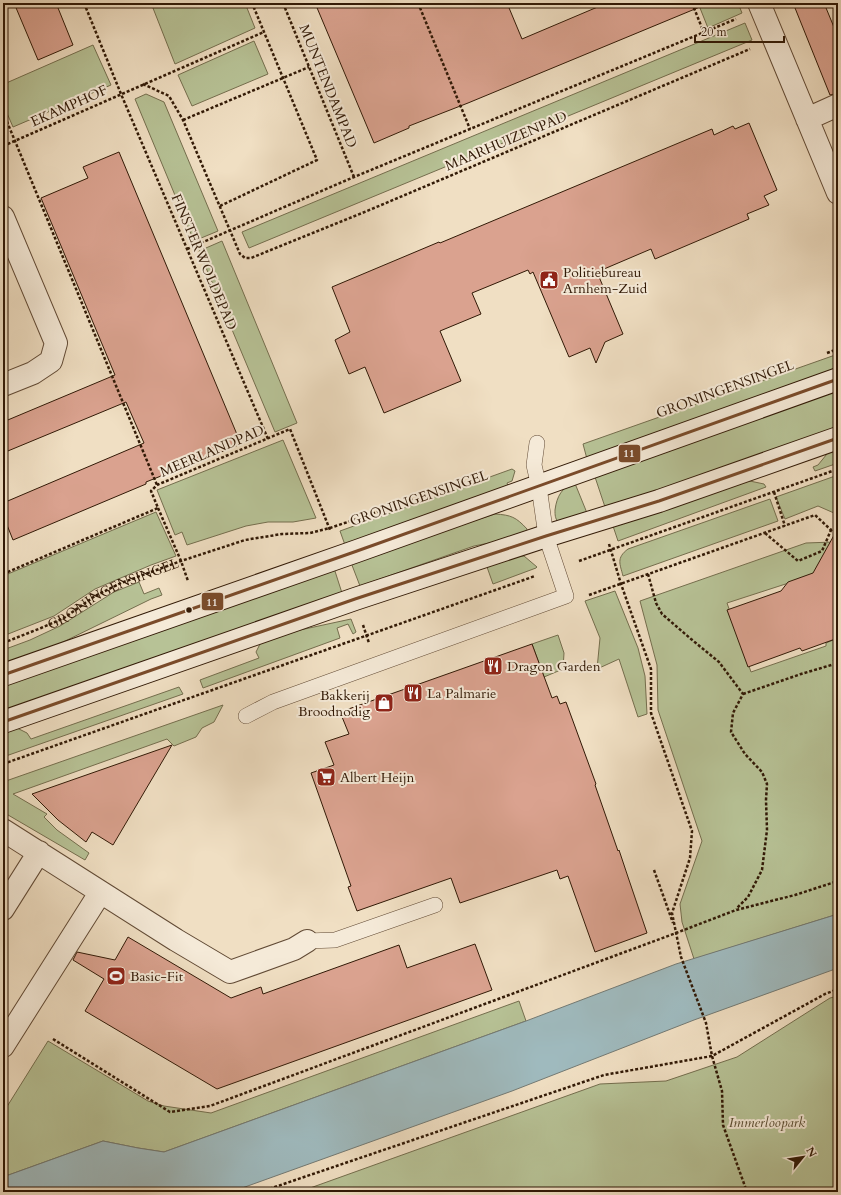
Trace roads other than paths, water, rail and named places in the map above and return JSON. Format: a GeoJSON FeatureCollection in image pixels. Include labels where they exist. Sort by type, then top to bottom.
{"type":"FeatureCollection","features":[{"type":"Feature","properties":{"kind":"street"},"geometry":{"type":"LineString","coordinates":[[760,6],[838,193]]}},
{"type":"Feature","properties":{"kind":"street"},"geometry":{"type":"LineString","coordinates":[[807,119],[838,106]]}},
{"type":"Feature","properties":{"kind":"street"},"geometry":{"type":"LineString","coordinates":[[3,217],[56,343],[51,362],[33,373],[3,385]]}},
{"type":"Feature","properties":{"kind":"street","name":"GRONINGENSINGEL"},"geometry":{"type":"LineString","coordinates":[[3,675],[539,487],[582,470],[838,379]]}},
{"type":"Feature","properties":{"kind":"street"},"geometry":{"type":"LineString","coordinates":[[3,722],[350,600],[659,501],[838,438]]}},
{"type":"Feature","properties":{"kind":"street"},"geometry":{"type":"LineString","coordinates":[[3,830],[100,893],[230,972],[294,949],[307,941]]}},
{"type":"Feature","properties":{"kind":"street"},"geometry":{"type":"LineString","coordinates":[[3,909],[39,852]]}},
{"type":"Feature","properties":{"kind":"street"},"geometry":{"type":"LineString","coordinates":[[3,1046],[100,893]]}},
{"type":"Feature","properties":{"kind":"lane"},"geometry":{"type":"LineString","coordinates":[[246,716],[272,702],[566,596],[546,536],[539,487],[534,465],[537,443]]}},
{"type":"Feature","properties":{"kind":"lane"},"geometry":{"type":"LineString","coordinates":[[307,941],[335,940],[435,905]]}},
{"type":"Feature","properties":{"kind":"water"},"geometry":{"type":"Polygon","coordinates":[[[838,914],[838,968],[694,1020],[512,1091],[231,1192],[3,1192],[3,1177],[103,1141],[164,1152],[526,1021],[676,964],[838,914]]]}},
{"type":"Feature","properties":{"kind":"place","name":"Politiebureau Arnhem-Zuid"},"geometry":{"type":"Point","coordinates":[549,280]}},
{"type":"Feature","properties":{"kind":"place","name":"Dragon Garden"},"geometry":{"type":"Point","coordinates":[493,666]}},
{"type":"Feature","properties":{"kind":"place","name":"La Palmarie"},"geometry":{"type":"Point","coordinates":[413,693]}},
{"type":"Feature","properties":{"kind":"place","name":"Bakkerij Broodnodig"},"geometry":{"type":"Point","coordinates":[384,703]}},
{"type":"Feature","properties":{"kind":"place","name":"Albert Heijn"},"geometry":{"type":"Point","coordinates":[326,777]}},
{"type":"Feature","properties":{"kind":"place","name":"Basic-Fit"},"geometry":{"type":"Point","coordinates":[116,976]}},
{"type":"Feature","properties":{"kind":"park label","name":"Immerloopark"},"geometry":{"type":"Point","coordinates":[767,1122]}}]}
